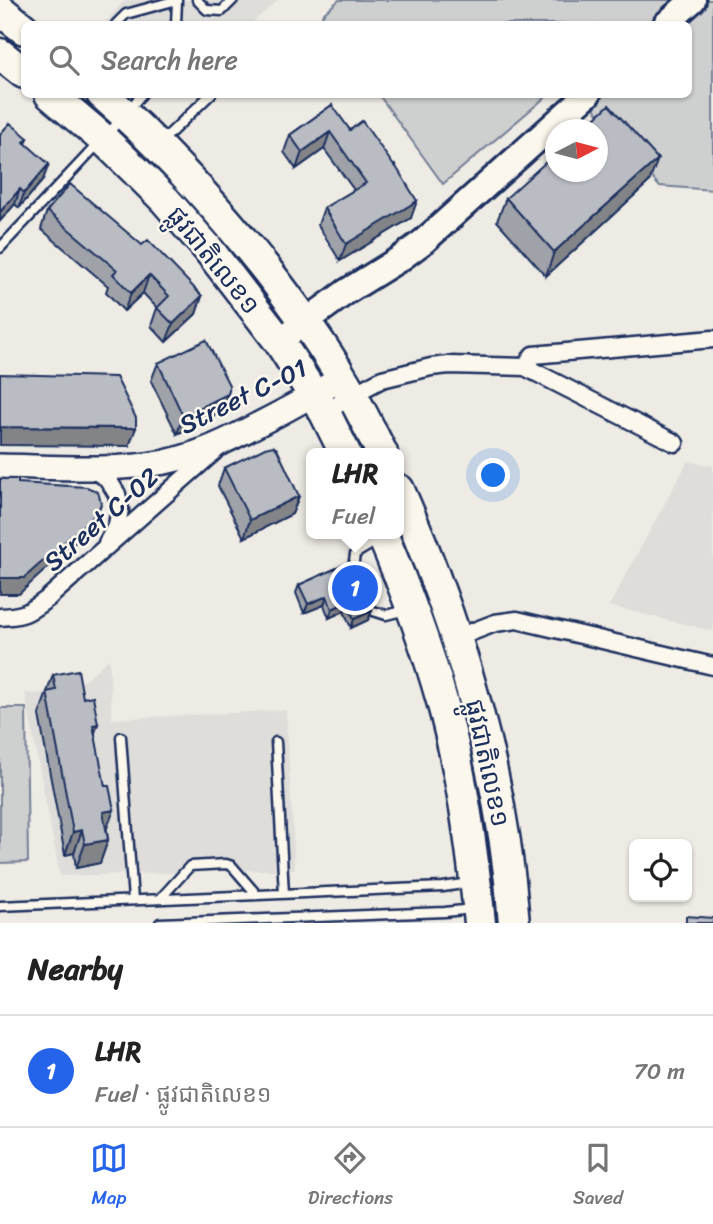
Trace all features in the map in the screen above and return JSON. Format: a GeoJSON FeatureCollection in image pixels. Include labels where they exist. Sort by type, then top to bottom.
{"type":"FeatureCollection","features":[{"type":"Feature","properties":{"kind":"highway"},"geometry":{"type":"LineString","coordinates":[[0,10],[21,27]]}},
{"type":"Feature","properties":{"kind":"highway"},"geometry":{"type":"LineString","coordinates":[[0,54],[21,71]]}},
{"type":"Feature","properties":{"kind":"highway","name":"ផ្លូវជាតិលេខ១"},"geometry":{"type":"LineString","coordinates":[[56,98],[158,193],[200,240],[279,341],[319,404],[342,448]]}},
{"type":"Feature","properties":{"kind":"highway","name":"ផ្លូវជាតិលេខ១"},"geometry":{"type":"LineString","coordinates":[[114,98],[133,104],[158,145],[234,228],[306,321],[347,386],[379,448]]}},
{"type":"Feature","properties":{"kind":"highway","name":"ផ្លូវជាតិលេខ១"},"geometry":{"type":"LineString","coordinates":[[404,502],[456,638],[490,756],[507,859],[514,923]]}},
{"type":"Feature","properties":{"kind":"highway","name":"ផ្លូវជាតិលេខ១"},"geometry":{"type":"LineString","coordinates":[[385,539],[412,608],[442,702],[466,814],[478,904]]}},
{"type":"Feature","properties":{"kind":"main road"},"geometry":{"type":"LineString","coordinates":[[669,21],[693,0]]}},
{"type":"Feature","properties":{"kind":"main road"},"geometry":{"type":"LineString","coordinates":[[279,341],[424,240],[584,98]]}},
{"type":"Feature","properties":{"kind":"street"},"geometry":{"type":"LineString","coordinates":[[525,367],[533,355],[713,339]]}},
{"type":"Feature","properties":{"kind":"street"},"geometry":{"type":"LineString","coordinates":[[347,386],[449,365],[525,367],[675,443]]}},
{"type":"Feature","properties":{"kind":"street","name":"Street C-01"},"geometry":{"type":"LineString","coordinates":[[0,466],[138,466],[165,461],[226,441],[319,404],[347,386]]}},
{"type":"Feature","properties":{"kind":"street","name":"Street C-02"},"geometry":{"type":"LineString","coordinates":[[0,617],[28,614],[226,441]]}},
{"type":"Feature","properties":{"kind":"street"},"geometry":{"type":"LineString","coordinates":[[88,467],[107,478],[117,494],[120,509],[117,525],[103,551]]}},
{"type":"Feature","properties":{"kind":"street"},"geometry":{"type":"LineString","coordinates":[[456,638],[495,623],[517,620],[713,666]]}},
{"type":"Feature","properties":{"kind":"lane"},"geometry":{"type":"LineString","coordinates":[[120,21],[126,14],[177,0],[176,21]]}},
{"type":"Feature","properties":{"kind":"lane"},"geometry":{"type":"LineString","coordinates":[[197,0],[207,10],[222,11],[233,0]]}},
{"type":"Feature","properties":{"kind":"lane"},"geometry":{"type":"LineString","coordinates":[[158,145],[207,98]]}},
{"type":"Feature","properties":{"kind":"lane"},"geometry":{"type":"LineString","coordinates":[[0,248],[133,104]]}},
{"type":"Feature","properties":{"kind":"lane"},"geometry":{"type":"LineString","coordinates":[[377,539],[355,554],[353,568],[370,610],[386,615],[412,608]]}},
{"type":"Feature","properties":{"kind":"lane"},"geometry":{"type":"LineString","coordinates":[[121,737],[133,900]]}},
{"type":"Feature","properties":{"kind":"lane"},"geometry":{"type":"LineString","coordinates":[[275,742],[284,894]]}},
{"type":"Feature","properties":{"kind":"lane"},"geometry":{"type":"LineString","coordinates":[[160,899],[186,868],[193,865],[229,864],[257,895]]}},
{"type":"Feature","properties":{"kind":"lane"},"geometry":{"type":"LineString","coordinates":[[0,906],[443,887],[478,904]]}},
{"type":"Feature","properties":{"kind":"lane"},"geometry":{"type":"LineString","coordinates":[[160,923],[445,912],[478,904]]}},
{"type":"Feature","properties":{"kind":"shaded area"},"geometry":{"type":"Polygon","coordinates":[[[125,0],[278,0],[254,21],[107,21],[125,0]]]}},
{"type":"Feature","properties":{"kind":"shaded area"},"geometry":{"type":"Polygon","coordinates":[[[339,0],[713,0],[713,190],[659,186],[608,125],[608,119],[603,119],[586,98],[692,98],[692,21],[327,21],[322,15],[339,0]]]}},
{"type":"Feature","properties":{"kind":"shaded area"},"geometry":{"type":"Polygon","coordinates":[[[381,98],[544,98],[443,184],[381,98]]]}},
{"type":"Feature","properties":{"kind":"shaded area"},"geometry":{"type":"Polygon","coordinates":[[[688,461],[713,466],[713,631],[609,606],[688,461]]]}},
{"type":"Feature","properties":{"kind":"shaded area"},"geometry":{"type":"Polygon","coordinates":[[[109,659],[112,719],[286,710],[295,869],[60,876],[25,693],[36,694],[77,686],[109,659]]]}},
{"type":"Feature","properties":{"kind":"shaded area"},"geometry":{"type":"Polygon","coordinates":[[[0,708],[26,708],[28,862],[0,863],[0,708]]]}},
{"type":"Feature","properties":{"kind":"building"},"geometry":{"type":"Polygon","coordinates":[[[332,105],[350,130],[362,121],[395,165],[417,201],[346,244],[324,208],[366,183],[330,132],[302,152],[290,135],[332,105]]]}},
{"type":"Feature","properties":{"kind":"building"},"geometry":{"type":"Polygon","coordinates":[[[609,105],[658,159],[554,252],[506,198],[545,163],[545,182],[608,182],[608,119],[594,119],[609,105]]]}},
{"type":"Feature","properties":{"kind":"building"},"geometry":{"type":"Polygon","coordinates":[[[10,123],[28,138],[24,142],[49,164],[24,193],[20,189],[0,212],[0,134],[10,123]]]}},
{"type":"Feature","properties":{"kind":"building"},"geometry":{"type":"Polygon","coordinates":[[[70,184],[142,245],[148,240],[202,296],[173,324],[157,308],[169,296],[149,275],[131,293],[113,274],[117,270],[47,211],[70,184]]]}},
{"type":"Feature","properties":{"kind":"building"},"geometry":{"type":"Polygon","coordinates":[[[206,340],[229,385],[228,394],[183,416],[158,363],[206,340]]]}},
{"type":"Feature","properties":{"kind":"building"},"geometry":{"type":"Polygon","coordinates":[[[0,374],[116,377],[136,418],[136,428],[0,427],[0,374]]]}},
{"type":"Feature","properties":{"kind":"building"},"geometry":{"type":"Polygon","coordinates":[[[273,446],[277,449],[299,496],[250,520],[224,468],[273,446]]]}},
{"type":"Feature","properties":{"kind":"building"},"geometry":{"type":"Polygon","coordinates":[[[0,479],[18,479],[18,483],[87,487],[97,492],[101,504],[96,514],[24,578],[0,578],[0,479]]]}},
{"type":"Feature","properties":{"kind":"building"},"geometry":{"type":"Polygon","coordinates":[[[350,562],[372,611],[354,619],[347,602],[332,609],[327,596],[308,604],[299,585],[350,562]]]}},
{"type":"Feature","properties":{"kind":"building"},"geometry":{"type":"Polygon","coordinates":[[[78,670],[83,698],[93,696],[98,724],[93,725],[105,786],[109,786],[114,810],[103,812],[108,840],[85,844],[82,830],[73,832],[47,692],[56,690],[53,675],[78,670]]]}},
{"type":"Feature","properties":{"kind":"building"},"geometry":{"type":"Polygon","coordinates":[[[686,916],[713,918],[713,923],[686,923],[686,916]]]}},
{"type":"Feature","properties":{"kind":"place","name":"LHR"},"geometry":{"type":"Point","coordinates":[355,588]}}]}
